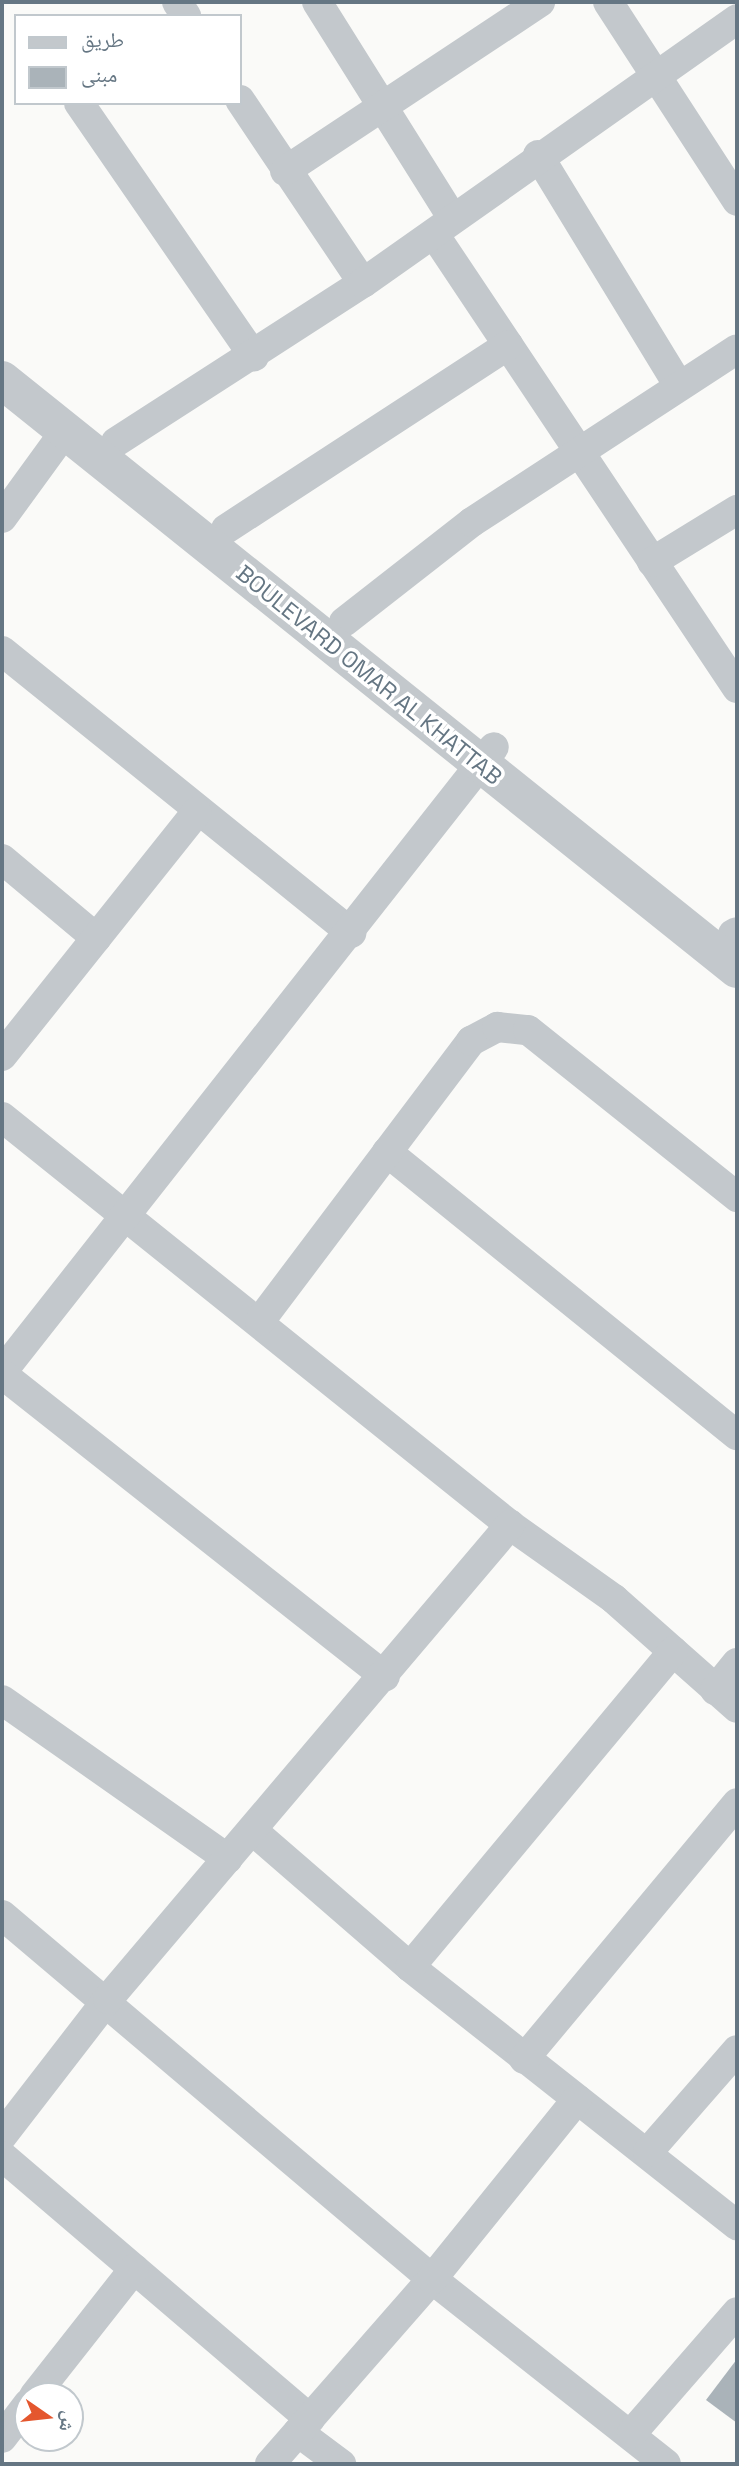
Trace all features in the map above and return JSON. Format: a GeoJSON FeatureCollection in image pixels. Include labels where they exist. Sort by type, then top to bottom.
{"type":"FeatureCollection","features":[{"type":"Feature","properties":{"kind":"street"},"geometry":{"type":"LineString","coordinates":[[317,2],[382,103],[443,226],[508,345],[652,562],[734,675]]}},
{"type":"Feature","properties":{"kind":"street"},"geometry":{"type":"LineString","coordinates":[[285,171],[382,103],[540,2]]}},
{"type":"Feature","properties":{"kind":"street"},"geometry":{"type":"LineString","coordinates":[[608,2],[737,201]]}},
{"type":"Feature","properties":{"kind":"street"},"geometry":{"type":"LineString","coordinates":[[116,442],[254,357],[363,283],[538,155],[737,19]]}},
{"type":"Feature","properties":{"kind":"street"},"geometry":{"type":"LineString","coordinates":[[242,103],[285,171],[363,283]]}},
{"type":"Feature","properties":{"kind":"street"},"geometry":{"type":"LineString","coordinates":[[80,105],[254,357]]}},
{"type":"Feature","properties":{"kind":"street"},"geometry":{"type":"LineString","coordinates":[[538,155],[680,386]]}},
{"type":"Feature","properties":{"kind":"street"},"geometry":{"type":"LineString","coordinates":[[226,529],[508,345]]}},
{"type":"Feature","properties":{"kind":"street"},"geometry":{"type":"LineString","coordinates":[[344,622],[401,572],[577,452],[737,349]]}},
{"type":"Feature","properties":{"kind":"street","name":"BOULEVARD OMAR AL KHATTAB"},"geometry":{"type":"LineString","coordinates":[[2,350],[344,622],[487,756]]}},
{"type":"Feature","properties":{"kind":"street","name":"BOULEVARD OMAR AL KHATTAB"},"geometry":{"type":"LineString","coordinates":[[2,380],[487,756],[736,943]]}},
{"type":"Feature","properties":{"kind":"street"},"geometry":{"type":"LineString","coordinates":[[2,518],[66,430]]}},
{"type":"Feature","properties":{"kind":"street"},"geometry":{"type":"LineString","coordinates":[[652,562],[737,510]]}},
{"type":"Feature","properties":{"kind":"street"},"geometry":{"type":"LineString","coordinates":[[2,651],[197,812],[351,933]]}},
{"type":"Feature","properties":{"kind":"street"},"geometry":{"type":"LineString","coordinates":[[385,1676],[2,1373],[123,1214],[351,933],[487,756]]}},
{"type":"Feature","properties":{"kind":"street"},"geometry":{"type":"LineString","coordinates":[[2,1056],[197,812]]}},
{"type":"Feature","properties":{"kind":"street"},"geometry":{"type":"LineString","coordinates":[[2,859],[96,938]]}},
{"type":"Feature","properties":{"kind":"street"},"geometry":{"type":"LineString","coordinates":[[260,1321],[471,1041],[497,1027],[528,1030],[737,1197]]}},
{"type":"Feature","properties":{"kind":"street"},"geometry":{"type":"LineString","coordinates":[[3,1120],[260,1321],[510,1525],[593,1582],[726,1699],[737,1663]]}},
{"type":"Feature","properties":{"kind":"street"},"geometry":{"type":"LineString","coordinates":[[387,1152],[737,1435]]}},
{"type":"Feature","properties":{"kind":"street"},"geometry":{"type":"LineString","coordinates":[[5,2124],[510,1525]]}},
{"type":"Feature","properties":{"kind":"street"},"geometry":{"type":"LineString","coordinates":[[410,1967],[673,1651]]}},
{"type":"Feature","properties":{"kind":"street"},"geometry":{"type":"LineString","coordinates":[[2,1700],[228,1859]]}},
{"type":"Feature","properties":{"kind":"street"},"geometry":{"type":"LineString","coordinates":[[524,2059],[737,1803]]}},
{"type":"Feature","properties":{"kind":"street"},"geometry":{"type":"LineString","coordinates":[[252,1830],[410,1967],[524,2059],[649,2152],[737,2225]]}},
{"type":"Feature","properties":{"kind":"street"},"geometry":{"type":"LineString","coordinates":[[2,1915],[108,1999],[432,2279],[632,2433],[666,2464]]}},
{"type":"Feature","properties":{"kind":"street"},"geometry":{"type":"LineString","coordinates":[[649,2152],[737,2050]]}},
{"type":"Feature","properties":{"kind":"street"},"geometry":{"type":"LineString","coordinates":[[270,2464],[432,2279],[577,2099]]}},
{"type":"Feature","properties":{"kind":"street"},"geometry":{"type":"LineString","coordinates":[[2,2156],[134,2269],[304,2426],[341,2464]]}},
{"type":"Feature","properties":{"kind":"street"},"geometry":{"type":"LineString","coordinates":[[45,2382],[134,2269]]}},
{"type":"Feature","properties":{"kind":"street"},"geometry":{"type":"LineString","coordinates":[[632,2433],[737,2312]]}},
{"type":"Feature","properties":{"kind":"street"},"geometry":{"type":"LineString","coordinates":[[2,2438],[14,2422]]}},
{"type":"Feature","properties":{"kind":"building"},"geometry":{"type":"Polygon","coordinates":[[[737,2359],[737,2423],[706,2400],[737,2359]]]}}]}
